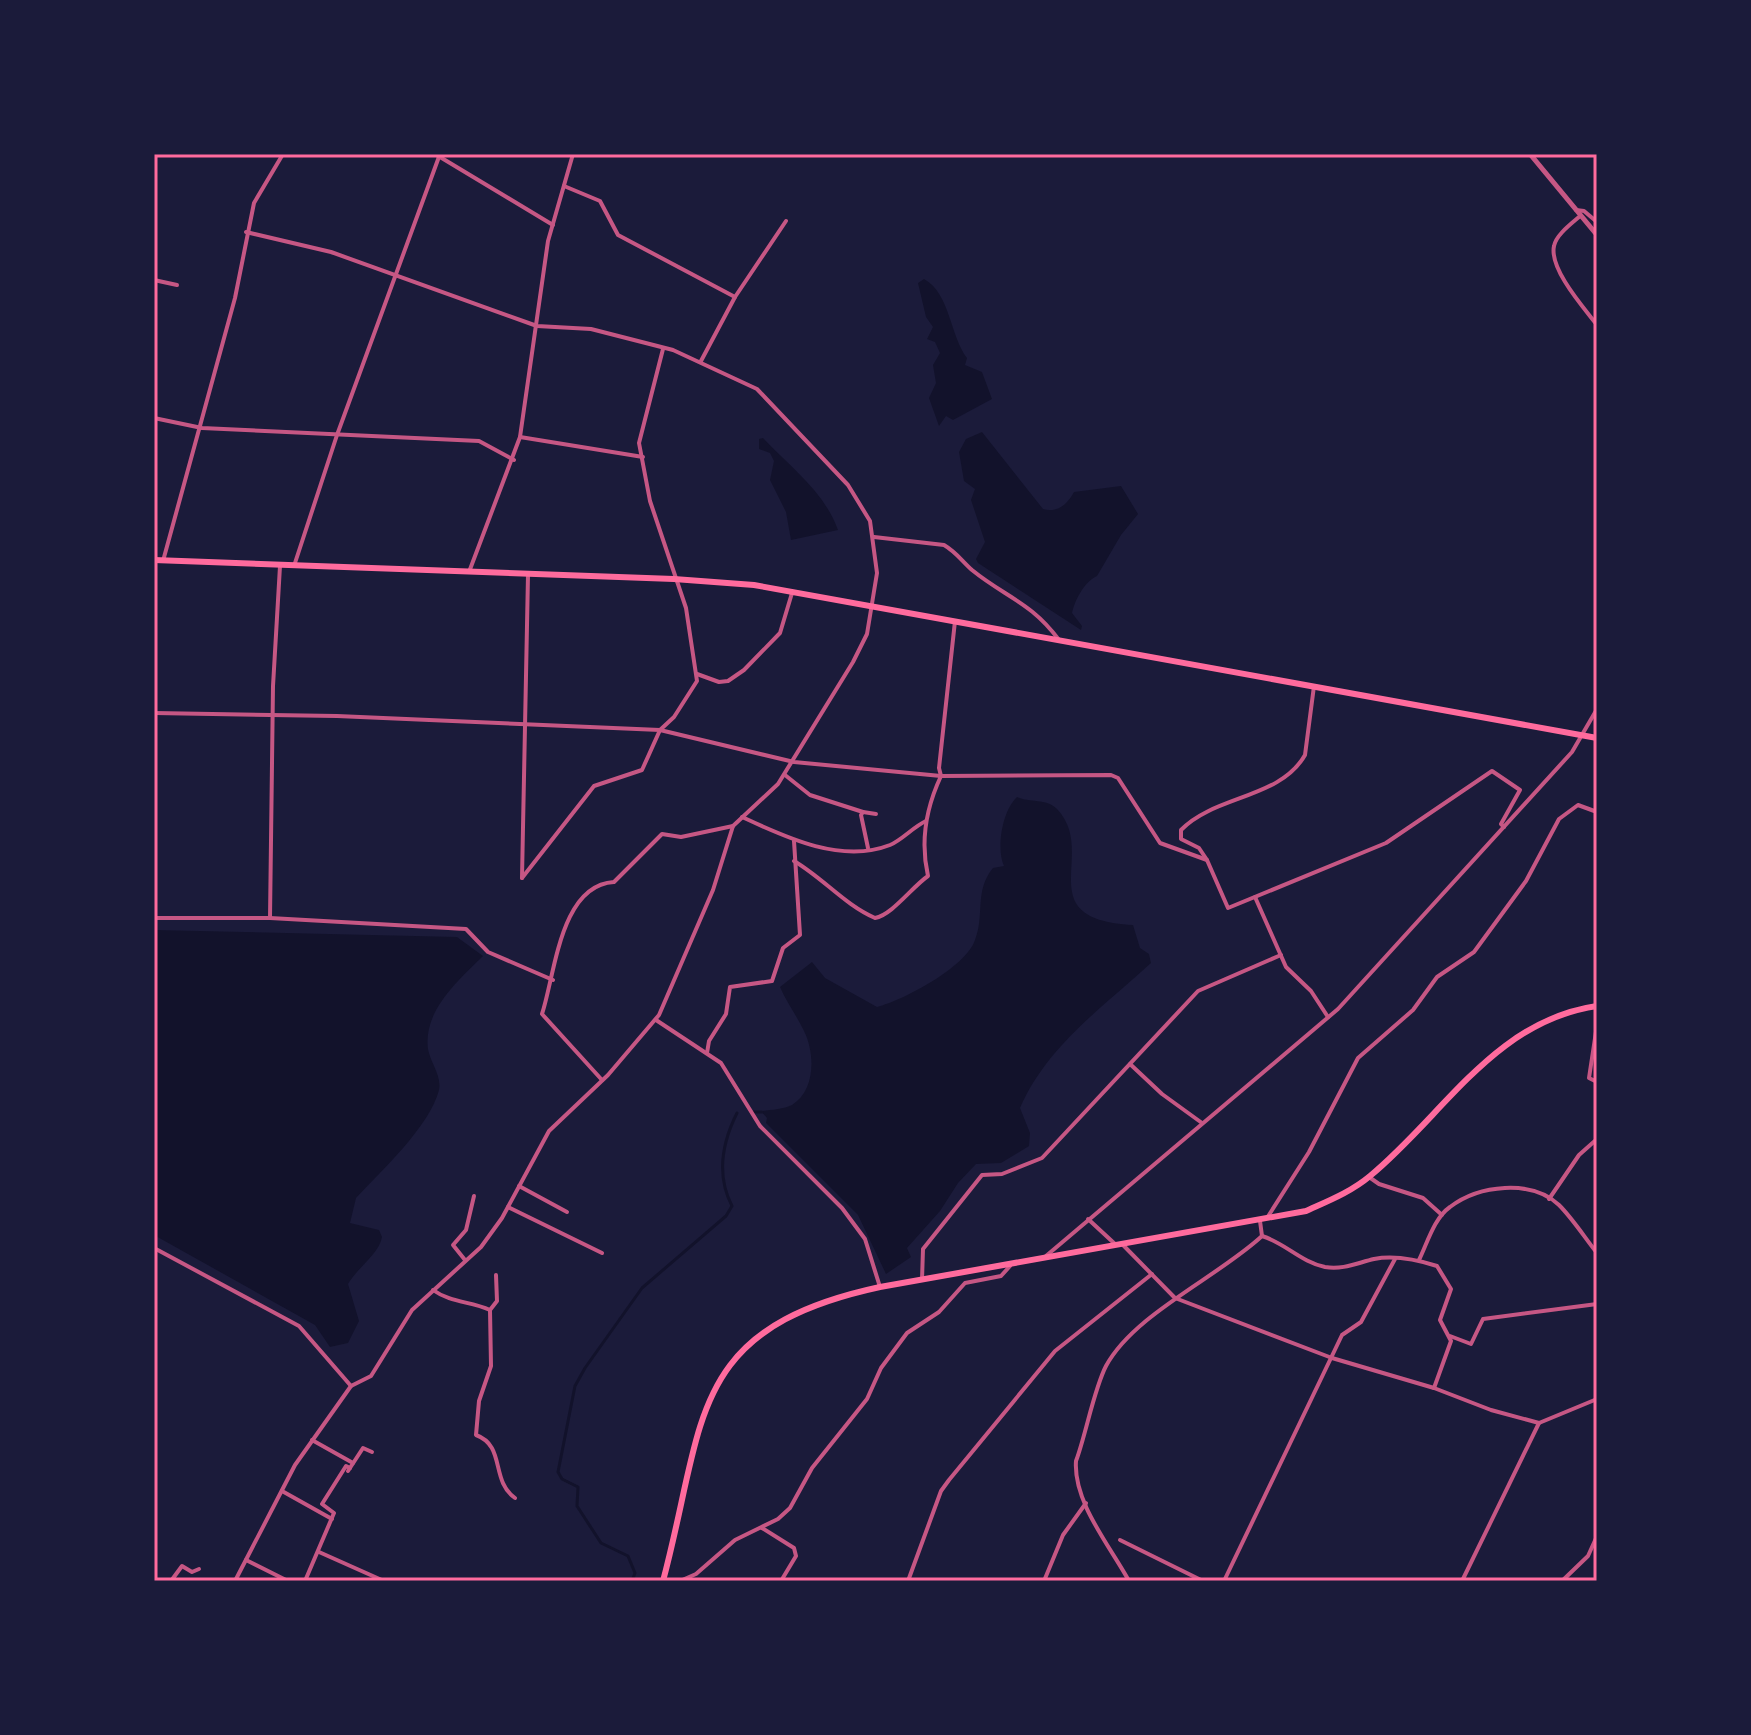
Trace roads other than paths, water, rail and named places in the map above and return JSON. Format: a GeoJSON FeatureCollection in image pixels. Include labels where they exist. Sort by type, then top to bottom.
{"type":"FeatureCollection","features":[{"type":"Feature","properties":{"kind":"main road"},"geometry":{"type":"LineString","coordinates":[[154,560],[674,579],[793,591],[1597,738]]}},
{"type":"Feature","properties":{"kind":"main road"},"geometry":{"type":"LineString","coordinates":[[663,1581],[705,1406],[724,1373],[748,1344],[779,1320],[811,1304],[880,1287],[1306,1211],[1338,1197],[1369,1177],[1497,1050],[1528,1029],[1597,1006]]}},
{"type":"Feature","properties":{"kind":"street"},"geometry":{"type":"LineString","coordinates":[[163,561],[202,428],[235,298],[254,203],[283,154]]}},
{"type":"Feature","properties":{"kind":"street"},"geometry":{"type":"LineString","coordinates":[[469,572],[514,460],[520,437],[553,225],[573,154]]}},
{"type":"Feature","properties":{"kind":"street"},"geometry":{"type":"LineString","coordinates":[[1530,154],[1573,210],[1597,235]]}},
{"type":"Feature","properties":{"kind":"street"},"geometry":{"type":"LineString","coordinates":[[294,566],[337,435],[438,155],[553,225]]}},
{"type":"Feature","properties":{"kind":"street"},"geometry":{"type":"LineString","coordinates":[[563,185],[600,201],[618,235],[735,297]]}},
{"type":"Feature","properties":{"kind":"street"},"geometry":{"type":"LineString","coordinates":[[1573,210],[1584,211],[1597,222]]}},
{"type":"Feature","properties":{"kind":"street"},"geometry":{"type":"LineString","coordinates":[[1579,217],[1557,238],[1554,252],[1572,294],[1597,325]]}},
{"type":"Feature","properties":{"kind":"street"},"geometry":{"type":"LineString","coordinates":[[701,361],[735,297],[786,221]]}},
{"type":"Feature","properties":{"kind":"street"},"geometry":{"type":"LineString","coordinates":[[235,1581],[312,1440],[351,1386],[371,1376],[412,1310],[481,1247],[508,1207],[549,1131],[602,1080],[655,1020],[667,1000],[713,890],[733,826],[785,775],[867,634],[877,573],[870,521],[840,475],[815,455],[757,389],[701,361],[663,348],[591,329],[537,326],[331,252],[246,232]]}},
{"type":"Feature","properties":{"kind":"street"},"geometry":{"type":"LineString","coordinates":[[154,280],[177,285]]}},
{"type":"Feature","properties":{"kind":"street"},"geometry":{"type":"LineString","coordinates":[[528,575],[522,878],[594,786],[642,770],[660,730],[693,691],[697,674],[690,649],[686,608],[650,501],[639,435],[663,348]]}},
{"type":"Feature","properties":{"kind":"street"},"geometry":{"type":"LineString","coordinates":[[154,418],[202,428],[479,441],[514,460]]}},
{"type":"Feature","properties":{"kind":"street"},"geometry":{"type":"LineString","coordinates":[[520,437],[643,457]]}},
{"type":"Feature","properties":{"kind":"street"},"geometry":{"type":"LineString","coordinates":[[874,537],[944,545],[954,550],[971,569],[1041,615],[1059,640]]}},
{"type":"Feature","properties":{"kind":"street"},"geometry":{"type":"LineString","coordinates":[[270,918],[273,715],[280,566]]}},
{"type":"Feature","properties":{"kind":"street"},"geometry":{"type":"LineString","coordinates":[[697,674],[719,682],[728,681],[768,649],[780,633],[793,591]]}},
{"type":"Feature","properties":{"kind":"street"},"geometry":{"type":"LineString","coordinates":[[794,861],[834,887],[855,907],[880,918],[928,876],[923,852],[926,821],[941,776],[955,621]]}},
{"type":"Feature","properties":{"kind":"street"},"geometry":{"type":"LineString","coordinates":[[1314,686],[1305,755],[1300,764],[1260,791],[1210,810],[1181,830],[1181,839],[1205,853],[1228,908],[1386,843],[1492,771],[1520,790],[1501,824],[1504,827]]}},
{"type":"Feature","properties":{"kind":"street"},"geometry":{"type":"LineString","coordinates":[[1044,1258],[1328,1017],[1504,827],[1583,735],[1597,709]]}},
{"type":"Feature","properties":{"kind":"street"},"geometry":{"type":"LineString","coordinates":[[154,713],[660,730],[794,762],[941,776],[1111,775],[1118,778],[1160,843],[1207,860]]}},
{"type":"Feature","properties":{"kind":"street"},"geometry":{"type":"LineString","coordinates":[[785,775],[810,795],[876,814]]}},
{"type":"Feature","properties":{"kind":"street"},"geometry":{"type":"LineString","coordinates":[[1129,1581],[1086,1503],[1075,1475],[1076,1461],[1105,1368],[1127,1340],[1175,1298],[1236,1260],[1262,1236],[1263,1220],[1309,1152],[1358,1058],[1404,1019],[1437,977],[1474,952],[1526,881],[1559,819],[1578,805],[1597,812]]}},
{"type":"Feature","properties":{"kind":"street"},"geometry":{"type":"LineString","coordinates":[[863,812],[861,819],[868,848]]}},
{"type":"Feature","properties":{"kind":"street"},"geometry":{"type":"LineString","coordinates":[[742,817],[794,841],[838,850],[891,845],[909,829],[926,821]]}},
{"type":"Feature","properties":{"kind":"street"},"geometry":{"type":"LineString","coordinates":[[602,1080],[542,1014],[553,980],[556,948],[573,911],[587,893],[604,882],[614,882],[662,834],[681,837],[733,826]]}},
{"type":"Feature","properties":{"kind":"street"},"geometry":{"type":"LineString","coordinates":[[707,1053],[709,1041],[726,1014],[730,987],[772,981],[783,948],[800,935],[794,841]]}},
{"type":"Feature","properties":{"kind":"street"},"geometry":{"type":"LineString","coordinates":[[1255,897],[1286,967],[1311,991],[1328,1017]]}},
{"type":"Feature","properties":{"kind":"street"},"geometry":{"type":"LineString","coordinates":[[154,918],[270,918],[466,929],[488,952],[553,980]]}},
{"type":"Feature","properties":{"kind":"street"},"geometry":{"type":"LineString","coordinates":[[922,1280],[923,1249],[954,1213],[968,1188],[986,1172],[1002,1174],[1042,1158],[1198,991],[1281,955]]}},
{"type":"Feature","properties":{"kind":"street"},"geometry":{"type":"LineString","coordinates":[[655,1020],[707,1053],[733,1080],[760,1126],[858,1227],[880,1287]]}},
{"type":"Feature","properties":{"kind":"street"},"geometry":{"type":"LineString","coordinates":[[1597,1025],[1589,1078],[1597,1082]]}},
{"type":"Feature","properties":{"kind":"street"},"geometry":{"type":"LineString","coordinates":[[1130,1064],[1162,1094],[1202,1123]]}},
{"type":"Feature","properties":{"kind":"street"},"geometry":{"type":"LineString","coordinates":[[1549,1199],[1579,1155],[1597,1139]]}},
{"type":"Feature","properties":{"kind":"street"},"geometry":{"type":"LineString","coordinates":[[1369,1177],[1379,1184],[1423,1198],[1442,1215]]}},
{"type":"Feature","properties":{"kind":"street"},"geometry":{"type":"LineString","coordinates":[[519,1186],[567,1212]]}},
{"type":"Feature","properties":{"kind":"street"},"geometry":{"type":"LineString","coordinates":[[1419,1260],[1449,1207],[1483,1192],[1514,1187],[1540,1192],[1549,1199],[1597,1253]]}},
{"type":"Feature","properties":{"kind":"street"},"geometry":{"type":"LineString","coordinates":[[465,1260],[453,1245],[466,1230],[474,1196]]}},
{"type":"Feature","properties":{"kind":"street"},"geometry":{"type":"LineString","coordinates":[[508,1207],[602,1253]]}},
{"type":"Feature","properties":{"kind":"street"},"geometry":{"type":"LineString","coordinates":[[1088,1219],[1175,1298],[1332,1358],[1539,1423],[1597,1399]]}},
{"type":"Feature","properties":{"kind":"street"},"geometry":{"type":"LineString","coordinates":[[1262,1236],[1309,1262],[1325,1267],[1345,1268],[1378,1258],[1419,1260],[1437,1266],[1449,1281],[1450,1297],[1440,1320],[1450,1336],[1471,1344],[1483,1319],[1597,1304]]}},
{"type":"Feature","properties":{"kind":"street"},"geometry":{"type":"LineString","coordinates":[[154,1248],[299,1326],[311,1336],[351,1386]]}},
{"type":"Feature","properties":{"kind":"street"},"geometry":{"type":"LineString","coordinates":[[1224,1581],[1342,1335],[1361,1322],[1395,1259]]}},
{"type":"Feature","properties":{"kind":"street"},"geometry":{"type":"LineString","coordinates":[[680,1581],[696,1574],[735,1540],[762,1528],[790,1508],[812,1468],[867,1399],[895,1344],[939,1312],[965,1283],[1001,1276],[1011,1264]]}},
{"type":"Feature","properties":{"kind":"street"},"geometry":{"type":"LineString","coordinates":[[908,1581],[941,1491],[949,1480],[1055,1351],[1152,1274]]}},
{"type":"Feature","properties":{"kind":"street"},"geometry":{"type":"LineString","coordinates":[[496,1275],[497,1301],[490,1310],[491,1366],[479,1401],[476,1435],[489,1440],[496,1452],[502,1483],[515,1498]]}},
{"type":"Feature","properties":{"kind":"street"},"geometry":{"type":"LineString","coordinates":[[433,1290],[449,1301],[467,1300],[490,1310]]}},
{"type":"Feature","properties":{"kind":"street"},"geometry":{"type":"LineString","coordinates":[[1434,1388],[1450,1336]]}},
{"type":"Feature","properties":{"kind":"street"},"geometry":{"type":"LineString","coordinates":[[1462,1581],[1539,1423]]}},
{"type":"Feature","properties":{"kind":"street"},"geometry":{"type":"LineString","coordinates":[[312,1440],[350,1468]]}},
{"type":"Feature","properties":{"kind":"street"},"geometry":{"type":"LineString","coordinates":[[350,1468],[363,1448],[372,1452]]}},
{"type":"Feature","properties":{"kind":"street"},"geometry":{"type":"LineString","coordinates":[[305,1581],[334,1513],[322,1504],[346,1466],[350,1468]]}},
{"type":"Feature","properties":{"kind":"street"},"geometry":{"type":"LineString","coordinates":[[282,1491],[332,1519]]}},
{"type":"Feature","properties":{"kind":"street"},"geometry":{"type":"LineString","coordinates":[[1044,1581],[1063,1535],[1086,1503]]}},
{"type":"Feature","properties":{"kind":"street"},"geometry":{"type":"LineString","coordinates":[[762,1528],[794,1548],[796,1556],[781,1581]]}},
{"type":"Feature","properties":{"kind":"street"},"geometry":{"type":"LineString","coordinates":[[1562,1581],[1588,1556],[1597,1536]]}},
{"type":"Feature","properties":{"kind":"street"},"geometry":{"type":"LineString","coordinates":[[1120,1540],[1203,1581]]}},
{"type":"Feature","properties":{"kind":"street"},"geometry":{"type":"LineString","coordinates":[[319,1552],[384,1581]]}},
{"type":"Feature","properties":{"kind":"street"},"geometry":{"type":"LineString","coordinates":[[246,1560],[288,1581]]}},
{"type":"Feature","properties":{"kind":"street"},"geometry":{"type":"LineString","coordinates":[[171,1581],[182,1566],[192,1572],[199,1569]]}},
{"type":"Feature","properties":{"kind":"waterway"},"geometry":{"type":"LineString","coordinates":[[753,1112],[762,1112]]}},
{"type":"Feature","properties":{"kind":"waterway"},"geometry":{"type":"LineString","coordinates":[[632,1581],[635,1573],[628,1556],[601,1543],[577,1506],[578,1487],[562,1479],[558,1472],[575,1386],[642,1288],[726,1216],[732,1206],[724,1183],[723,1159],[737,1113]]}}]}
